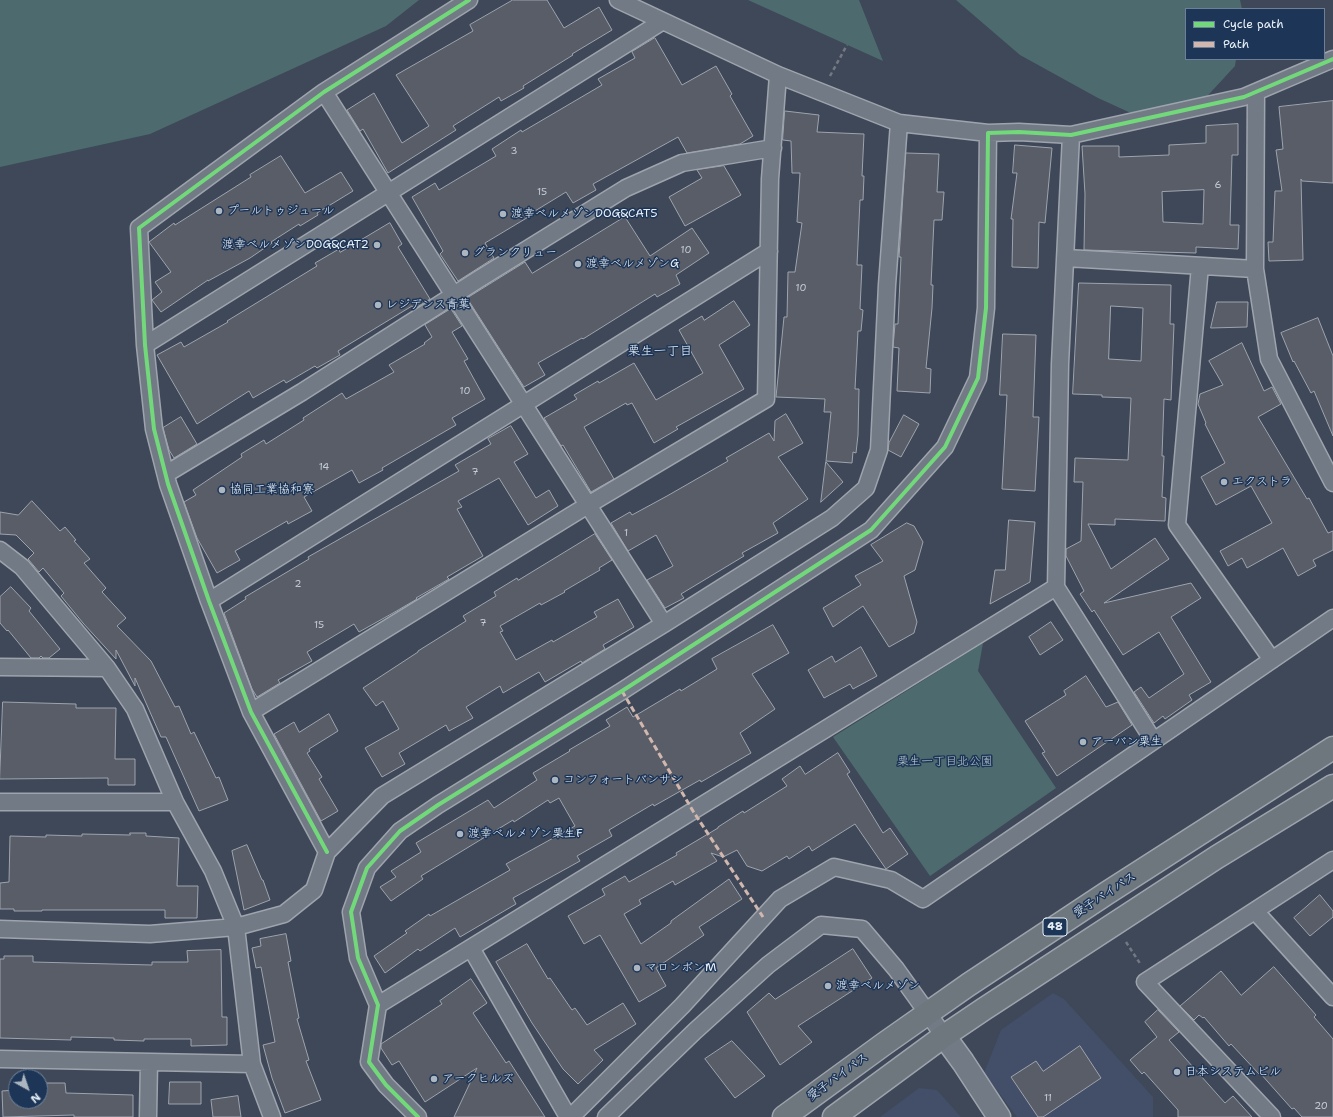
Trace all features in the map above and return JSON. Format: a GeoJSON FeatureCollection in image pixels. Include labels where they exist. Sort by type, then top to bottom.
{"type":"FeatureCollection","features":[{"type":"Feature","properties":{"kind":"highway","name":"愛子バイパス"},"geometry":{"type":"LineString","coordinates":[[784,1117],[928,1013],[1114,889],[1333,748]]}},
{"type":"Feature","properties":{"kind":"highway","name":"48"},"geometry":{"type":"LineString","coordinates":[[834,1117],[944,1036],[1217,857],[1333,786]]}},
{"type":"Feature","properties":{"kind":"street"},"geometry":{"type":"LineString","coordinates":[[327,852],[251,712],[209,601],[166,474],[154,428],[145,345],[139,228],[324,92],[469,0]]}},
{"type":"Feature","properties":{"kind":"street"},"geometry":{"type":"LineString","coordinates":[[618,0],[778,75],[900,123],[988,133],[1019,132],[1071,135],[1244,97],[1333,59]]}},
{"type":"Feature","properties":{"kind":"street"},"geometry":{"type":"LineString","coordinates":[[145,345],[663,21]]}},
{"type":"Feature","properties":{"kind":"street"},"geometry":{"type":"LineString","coordinates":[[251,712],[588,505],[766,399],[770,179],[778,75]]}},
{"type":"Feature","properties":{"kind":"street"},"geometry":{"type":"LineString","coordinates":[[324,92],[664,624]]}},
{"type":"Feature","properties":{"kind":"street"},"geometry":{"type":"LineString","coordinates":[[1256,92],[1255,269],[1269,359],[1333,482]]}},
{"type":"Feature","properties":{"kind":"street"},"geometry":{"type":"LineString","coordinates":[[0,929],[150,934],[236,928],[284,914],[314,890],[327,852],[382,796],[664,624],[832,518],[866,488],[878,450],[887,285],[900,123]]}},
{"type":"Feature","properties":{"kind":"street"},"geometry":{"type":"LineString","coordinates":[[418,1117],[386,1085],[369,1062],[378,1005],[358,958],[351,912],[367,868],[400,830],[622,691],[871,530],[945,447],[978,378],[986,308],[988,133]]}},
{"type":"Feature","properties":{"kind":"street"},"geometry":{"type":"LineString","coordinates":[[1071,135],[1060,364],[1056,587],[1153,740]]}},
{"type":"Feature","properties":{"kind":"street"},"geometry":{"type":"LineString","coordinates":[[166,474],[302,392],[626,188],[682,163],[773,148]]}},
{"type":"Feature","properties":{"kind":"street"},"geometry":{"type":"LineString","coordinates":[[209,601],[769,251]]}},
{"type":"Feature","properties":{"kind":"street"},"geometry":{"type":"LineString","coordinates":[[1066,258],[1255,269]]}},
{"type":"Feature","properties":{"kind":"street"},"geometry":{"type":"LineString","coordinates":[[1200,266],[1177,525],[1272,660]]}},
{"type":"Feature","properties":{"kind":"street"},"geometry":{"type":"LineString","coordinates":[[0,550],[22,567],[107,668],[135,709],[175,802],[213,871],[236,928],[252,1064],[272,1117]]}},
{"type":"Feature","properties":{"kind":"street"},"geometry":{"type":"LineString","coordinates":[[378,1005],[1056,587]]}},
{"type":"Feature","properties":{"kind":"street"},"geometry":{"type":"LineString","coordinates":[[571,1117],[682,1006],[780,899],[834,868],[891,880],[922,900],[1153,740],[1333,618]]}},
{"type":"Feature","properties":{"kind":"street"},"geometry":{"type":"LineString","coordinates":[[0,667],[107,668]]}},
{"type":"Feature","properties":{"kind":"street"},"geometry":{"type":"LineString","coordinates":[[0,802],[175,802]]}},
{"type":"Feature","properties":{"kind":"street"},"geometry":{"type":"LineString","coordinates":[[1272,1117],[1145,982],[1333,860]]}},
{"type":"Feature","properties":{"kind":"street"},"geometry":{"type":"LineString","coordinates":[[1256,911],[1333,997]]}},
{"type":"Feature","properties":{"kind":"street"},"geometry":{"type":"LineString","coordinates":[[606,1117],[717,1010],[768,965],[821,925],[862,929],[896,969],[999,1117]]}},
{"type":"Feature","properties":{"kind":"street"},"geometry":{"type":"LineString","coordinates":[[471,948],[568,1117]]}},
{"type":"Feature","properties":{"kind":"street"},"geometry":{"type":"LineString","coordinates":[[0,1059],[252,1064]]}},
{"type":"Feature","properties":{"kind":"street"},"geometry":{"type":"LineString","coordinates":[[148,1117],[149,1062]]}},
{"type":"Feature","properties":{"kind":"path"},"geometry":{"type":"LineString","coordinates":[[821,92],[847,45]]}},
{"type":"Feature","properties":{"kind":"path"},"geometry":{"type":"LineString","coordinates":[[1125,940],[1150,978]]}},
{"type":"Feature","properties":{"kind":"shaded area"},"geometry":{"type":"Polygon","coordinates":[[[1053,993],[1064,999],[1153,1097],[1153,1117],[1017,1117],[984,1073],[1001,1030],[1053,993]]]}},
{"type":"Feature","properties":{"kind":"shaded area"},"geometry":{"type":"Polygon","coordinates":[[[919,1088],[937,1090],[961,1117],[880,1117],[919,1088]]]}},
{"type":"Feature","properties":{"kind":"green space"},"geometry":{"type":"Polygon","coordinates":[[[0,0],[419,0],[386,26],[150,134],[0,167],[0,0]]]}},
{"type":"Feature","properties":{"kind":"green space"},"geometry":{"type":"Polygon","coordinates":[[[748,0],[859,0],[883,61],[748,0]]]}},
{"type":"Feature","properties":{"kind":"green space"},"geometry":{"type":"Polygon","coordinates":[[[956,0],[1240,0],[1242,8],[1185,8],[1185,60],[1236,60],[1235,66],[1187,118],[1155,124],[1098,98],[1020,55],[956,0]]]}},
{"type":"Feature","properties":{"kind":"green space","name":"栗生一丁目北公園"},"geometry":{"type":"Polygon","coordinates":[[[983,643],[978,671],[1056,788],[930,876],[833,737],[983,643]]]}},
{"type":"Feature","properties":{"kind":"building"},"geometry":{"type":"Polygon","coordinates":[[[513,0],[547,0],[564,28],[599,7],[612,30],[523,86],[524,88],[501,101],[499,97],[453,126],[456,130],[388,173],[363,129],[360,131],[347,110],[374,93],[402,143],[429,126],[396,75],[473,31],[470,25],[513,0]]]}},
{"type":"Feature","properties":{"kind":"building"},"geometry":{"type":"Polygon","coordinates":[[[655,38],[682,85],[716,66],[732,94],[730,96],[753,136],[740,144],[687,153],[678,137],[593,184],[596,190],[573,203],[566,192],[485,243],[494,258],[458,281],[440,254],[443,251],[412,197],[435,183],[439,190],[496,156],[492,149],[521,130],[522,132],[602,85],[598,79],[635,58],[632,52],[655,38]]]}},
{"type":"Feature","properties":{"kind":"building"},"geometry":{"type":"Polygon","coordinates":[[[1333,101],[1333,183],[1302,181],[1301,179],[1303,260],[1269,261],[1268,242],[1273,242],[1275,191],[1282,191],[1276,150],[1283,149],[1279,107],[1333,101]]]}},
{"type":"Feature","properties":{"kind":"building"},"geometry":{"type":"Polygon","coordinates":[[[785,111],[819,115],[817,132],[864,134],[862,176],[864,176],[863,200],[860,200],[857,265],[862,265],[860,309],[863,310],[861,331],[858,331],[855,389],[859,389],[858,435],[856,453],[853,452],[852,463],[826,461],[831,412],[824,412],[825,399],[776,397],[784,317],[787,317],[788,272],[795,272],[802,223],[797,222],[800,173],[792,173],[791,141],[783,140],[785,111]]]}},
{"type":"Feature","properties":{"kind":"building"},"geometry":{"type":"Polygon","coordinates":[[[1238,124],[1238,155],[1232,155],[1230,225],[1239,225],[1238,249],[1196,247],[1196,253],[1084,250],[1085,194],[1082,146],[1119,146],[1119,157],[1169,155],[1169,145],[1206,143],[1206,126],[1238,124]],[[1204,190],[1162,192],[1163,222],[1203,224],[1204,190]]]}},
{"type":"Feature","properties":{"kind":"building"},"geometry":{"type":"Polygon","coordinates":[[[1015,145],[1052,148],[1045,223],[1039,222],[1038,268],[1012,267],[1013,219],[1011,219],[1017,173],[1013,173],[1015,145]]]}},
{"type":"Feature","properties":{"kind":"building"},"geometry":{"type":"Polygon","coordinates":[[[906,153],[939,154],[937,192],[944,192],[942,220],[934,220],[931,285],[933,285],[932,308],[926,368],[931,369],[930,393],[897,391],[899,348],[893,347],[895,324],[898,324],[901,257],[899,257],[906,153]]]}},
{"type":"Feature","properties":{"kind":"building"},"geometry":{"type":"Polygon","coordinates":[[[281,156],[305,193],[341,172],[353,191],[317,213],[318,215],[300,226],[299,224],[271,242],[272,243],[250,258],[208,280],[161,312],[152,300],[162,292],[155,282],[171,272],[149,242],[174,223],[175,225],[251,177],[250,175],[281,156]]]}},
{"type":"Feature","properties":{"kind":"building"},"geometry":{"type":"Polygon","coordinates":[[[724,166],[741,195],[685,226],[669,197],[702,178],[697,170],[724,166]]]}},
{"type":"Feature","properties":{"kind":"building"},"geometry":{"type":"Polygon","coordinates":[[[625,217],[650,256],[692,228],[709,253],[676,275],[680,284],[657,297],[655,294],[583,339],[582,338],[538,363],[545,375],[524,387],[467,298],[525,262],[532,273],[625,217]]]}},
{"type":"Feature","properties":{"kind":"building"},"geometry":{"type":"Polygon","coordinates":[[[390,223],[402,244],[398,247],[430,299],[414,309],[412,306],[338,351],[340,355],[317,368],[315,366],[286,383],[284,380],[253,398],[249,391],[197,424],[157,355],[181,342],[184,347],[228,322],[227,321],[317,266],[315,263],[339,249],[340,252],[390,223]]]}},
{"type":"Feature","properties":{"kind":"building"},"geometry":{"type":"Polygon","coordinates":[[[1079,283],[1171,285],[1170,324],[1174,324],[1171,400],[1164,399],[1162,456],[1164,456],[1162,497],[1166,498],[1165,521],[1115,519],[1115,525],[1088,524],[1111,569],[1155,538],[1169,559],[1104,603],[1191,583],[1201,598],[1171,617],[1211,682],[1189,695],[1192,700],[1165,719],[1163,716],[1154,723],[1134,692],[1141,687],[1149,698],[1184,674],[1159,632],[1123,655],[1094,610],[1092,612],[1080,594],[1084,591],[1066,556],[1066,549],[1081,541],[1083,482],[1074,482],[1075,458],[1128,460],[1131,398],[1073,394],[1079,283]],[[1111,306],[1109,359],[1141,361],[1143,308],[1111,306]]]}},
{"type":"Feature","properties":{"kind":"building"},"geometry":{"type":"Polygon","coordinates":[[[734,301],[750,325],[719,345],[744,389],[676,427],[678,429],[654,443],[632,403],[627,405],[626,403],[584,427],[614,479],[591,492],[563,445],[561,446],[544,418],[577,399],[574,395],[634,363],[656,400],[703,373],[679,330],[702,316],[704,320],[734,301]]]}},
{"type":"Feature","properties":{"kind":"building"},"geometry":{"type":"Polygon","coordinates":[[[1217,302],[1248,302],[1247,327],[1211,328],[1217,302]]]}},
{"type":"Feature","properties":{"kind":"building"},"geometry":{"type":"Polygon","coordinates":[[[451,309],[462,326],[452,332],[468,359],[464,361],[485,399],[452,418],[456,425],[359,483],[352,470],[304,497],[312,511],[288,524],[287,521],[235,551],[240,560],[217,573],[197,538],[184,502],[196,495],[193,490],[242,457],[241,454],[264,440],[266,444],[304,420],[303,418],[342,393],[346,399],[394,372],[389,365],[425,344],[424,343],[432,337],[425,325],[451,309]]]}},
{"type":"Feature","properties":{"kind":"building"},"geometry":{"type":"Polygon","coordinates":[[[1318,318],[1333,356],[1333,436],[1314,391],[1311,393],[1294,361],[1293,362],[1281,333],[1318,318]]]}},
{"type":"Feature","properties":{"kind":"building"},"geometry":{"type":"Polygon","coordinates":[[[1003,334],[1036,335],[1033,417],[1039,417],[1035,491],[1002,489],[1007,395],[1000,395],[1003,334]]]}},
{"type":"Feature","properties":{"kind":"building"},"geometry":{"type":"Polygon","coordinates":[[[1242,343],[1264,391],[1272,387],[1281,404],[1258,417],[1307,499],[1309,498],[1328,533],[1333,531],[1333,550],[1313,560],[1316,566],[1298,576],[1283,548],[1247,568],[1242,558],[1228,566],[1220,551],[1272,523],[1251,486],[1216,505],[1201,477],[1225,463],[1205,424],[1206,423],[1198,404],[1200,394],[1223,385],[1209,361],[1242,343]]]}},
{"type":"Feature","properties":{"kind":"building"},"geometry":{"type":"Polygon","coordinates":[[[786,414],[803,443],[778,457],[808,499],[773,523],[778,533],[742,553],[744,556],[681,594],[684,598],[665,608],[647,580],[673,566],[656,535],[628,551],[611,523],[630,512],[632,515],[667,496],[728,461],[726,458],[769,433],[774,441],[775,421],[786,414]]]}},
{"type":"Feature","properties":{"kind":"building"},"geometry":{"type":"Polygon","coordinates":[[[904,415],[919,424],[901,457],[888,450],[889,443],[904,415]]]}},
{"type":"Feature","properties":{"kind":"building"},"geometry":{"type":"Polygon","coordinates":[[[181,417],[197,444],[174,458],[169,450],[163,428],[181,417]]]}},
{"type":"Feature","properties":{"kind":"building"},"geometry":{"type":"Polygon","coordinates":[[[511,426],[528,454],[514,462],[536,498],[549,490],[558,506],[528,525],[499,478],[458,501],[462,507],[457,509],[483,556],[447,577],[449,579],[416,598],[417,599],[359,632],[354,624],[307,652],[312,661],[278,680],[280,683],[257,697],[252,689],[224,613],[246,599],[245,597],[309,559],[308,557],[459,471],[455,465],[491,444],[488,439],[511,426]]]}},
{"type":"Feature","properties":{"kind":"building"},"geometry":{"type":"Polygon","coordinates":[[[826,462],[843,482],[821,502],[826,462]]]}},
{"type":"Feature","properties":{"kind":"building"},"geometry":{"type":"Polygon","coordinates":[[[32,501],[60,531],[65,527],[76,540],[74,541],[90,559],[84,563],[106,588],[102,592],[126,618],[117,626],[151,661],[175,707],[179,706],[191,734],[194,732],[216,778],[219,777],[228,800],[199,811],[166,737],[161,737],[135,678],[135,686],[116,650],[116,659],[61,596],[64,593],[43,568],[39,572],[28,559],[34,553],[16,535],[0,534],[0,512],[18,515],[32,501]]]}},
{"type":"Feature","properties":{"kind":"building"},"geometry":{"type":"Polygon","coordinates":[[[1009,520],[1035,522],[1030,582],[990,604],[995,570],[1005,570],[1009,520]]]}},
{"type":"Feature","properties":{"kind":"building"},"geometry":{"type":"Polygon","coordinates":[[[907,523],[914,526],[923,542],[915,570],[904,576],[917,622],[914,633],[889,647],[863,606],[833,627],[823,608],[861,585],[855,576],[883,561],[871,545],[907,523]]]}},
{"type":"Feature","properties":{"kind":"building"},"geometry":{"type":"Polygon","coordinates":[[[595,534],[612,560],[599,568],[600,570],[564,591],[565,592],[541,605],[540,603],[500,626],[503,631],[500,632],[516,660],[552,640],[553,642],[597,617],[594,612],[618,599],[634,627],[603,645],[605,649],[545,682],[539,672],[503,693],[500,686],[466,707],[473,718],[449,731],[446,725],[399,753],[405,764],[382,777],[365,748],[399,729],[383,701],[376,706],[363,688],[466,621],[463,616],[496,596],[494,592],[517,578],[518,580],[595,534]]]}},
{"type":"Feature","properties":{"kind":"building"},"geometry":{"type":"Polygon","coordinates":[[[11,587],[31,608],[29,611],[60,649],[49,658],[43,658],[41,656],[39,658],[31,658],[8,630],[7,631],[0,623],[0,597],[11,587]]]}},
{"type":"Feature","properties":{"kind":"building"},"geometry":{"type":"Polygon","coordinates":[[[1051,622],[1063,640],[1040,655],[1029,637],[1051,622]]]}},
{"type":"Feature","properties":{"kind":"building"},"geometry":{"type":"Polygon","coordinates":[[[773,625],[789,653],[752,674],[775,709],[740,733],[751,753],[701,782],[700,780],[654,806],[653,804],[609,830],[612,836],[577,856],[580,861],[513,898],[516,904],[460,937],[455,928],[420,951],[418,949],[385,973],[374,956],[407,933],[405,931],[429,914],[430,916],[510,870],[506,864],[575,826],[559,798],[550,803],[548,800],[514,822],[513,820],[421,876],[423,879],[391,901],[380,887],[396,877],[391,871],[421,852],[416,843],[488,800],[494,808],[537,780],[533,773],[610,726],[606,720],[627,707],[633,717],[680,689],[681,691],[717,669],[712,659],[773,625]]]}},
{"type":"Feature","properties":{"kind":"building"},"geometry":{"type":"Polygon","coordinates":[[[861,647],[877,676],[853,689],[850,684],[824,698],[808,670],[832,656],[835,662],[861,647]]]}},
{"type":"Feature","properties":{"kind":"building"},"geometry":{"type":"Polygon","coordinates":[[[1086,676],[1106,707],[1118,702],[1132,725],[1057,776],[1042,753],[1045,752],[1025,721],[1066,695],[1064,691],[1086,676]]]}},
{"type":"Feature","properties":{"kind":"building"},"geometry":{"type":"Polygon","coordinates":[[[3,702],[76,704],[76,708],[116,708],[115,759],[135,759],[135,785],[108,785],[108,778],[0,779],[3,702]]]}},
{"type":"Feature","properties":{"kind":"building"},"geometry":{"type":"Polygon","coordinates":[[[329,714],[338,731],[309,749],[310,751],[307,753],[322,777],[319,779],[338,811],[321,821],[274,734],[294,722],[299,732],[329,714]]]}},
{"type":"Feature","properties":{"kind":"building"},"geometry":{"type":"Polygon","coordinates":[[[838,753],[850,772],[847,774],[883,833],[890,828],[908,854],[886,869],[855,824],[812,851],[809,846],[789,859],[787,856],[762,871],[747,866],[737,850],[723,857],[711,853],[717,861],[675,885],[673,881],[639,900],[641,904],[624,914],[641,944],[729,879],[742,899],[699,927],[704,935],[656,968],[666,986],[639,1002],[600,935],[584,944],[568,916],[605,895],[602,889],[625,876],[629,882],[677,855],[676,853],[743,811],[744,813],[787,786],[782,779],[800,766],[805,774],[838,753]]]}},
{"type":"Feature","properties":{"kind":"building"},"geometry":{"type":"Polygon","coordinates":[[[130,833],[146,833],[146,836],[179,838],[177,886],[198,886],[197,918],[165,918],[165,910],[14,911],[14,909],[0,909],[0,883],[9,882],[10,836],[82,836],[82,834],[130,835],[130,833]]]}},
{"type":"Feature","properties":{"kind":"building"},"geometry":{"type":"Polygon","coordinates":[[[247,845],[263,880],[270,900],[244,910],[232,851],[247,845]]]}},
{"type":"Feature","properties":{"kind":"building"},"geometry":{"type":"Polygon","coordinates":[[[1320,895],[1333,911],[1333,917],[1310,936],[1294,918],[1320,895]]]}},
{"type":"Feature","properties":{"kind":"building"},"geometry":{"type":"Polygon","coordinates":[[[286,934],[291,961],[288,962],[299,1018],[297,1019],[309,1060],[306,1061],[321,1100],[285,1113],[272,1078],[263,1045],[275,1042],[261,967],[256,968],[252,948],[261,946],[260,939],[286,934]]]}},
{"type":"Feature","properties":{"kind":"building"},"geometry":{"type":"Polygon","coordinates":[[[527,944],[548,979],[550,978],[572,1010],[575,1008],[587,1025],[623,1003],[636,1024],[594,1050],[603,1060],[578,1084],[563,1069],[532,1023],[496,962],[527,944]]]}},
{"type":"Feature","properties":{"kind":"building"},"geometry":{"type":"Polygon","coordinates":[[[853,949],[872,978],[798,1026],[812,1042],[780,1065],[747,1012],[769,993],[775,999],[853,949]]]}},
{"type":"Feature","properties":{"kind":"building"},"geometry":{"type":"Polygon","coordinates":[[[221,950],[222,1017],[227,1017],[227,1045],[191,1046],[191,1039],[144,1039],[144,1041],[114,1040],[114,1038],[71,1037],[71,1040],[0,1038],[0,959],[4,959],[4,956],[33,956],[33,962],[152,965],[152,962],[188,962],[187,951],[221,950]]]}},
{"type":"Feature","properties":{"kind":"building"},"geometry":{"type":"Polygon","coordinates":[[[1274,967],[1316,1015],[1314,1017],[1333,1039],[1333,1117],[1302,1117],[1294,1108],[1292,1109],[1260,1073],[1259,1074],[1231,1044],[1229,1046],[1204,1017],[1203,1018],[1199,1015],[1194,1020],[1180,1006],[1221,971],[1241,995],[1274,967]]]}},
{"type":"Feature","properties":{"kind":"building"},"geometry":{"type":"Polygon","coordinates":[[[471,979],[487,1003],[473,1013],[506,1063],[509,1061],[545,1117],[454,1117],[477,1068],[425,1102],[399,1061],[392,1065],[381,1048],[381,1044],[442,1004],[440,1001],[471,979]]]}},
{"type":"Feature","properties":{"kind":"building"},"geometry":{"type":"Polygon","coordinates":[[[1158,1010],[1179,1032],[1169,1040],[1225,1103],[1233,1096],[1252,1117],[1178,1117],[1178,1110],[1144,1072],[1142,1074],[1130,1060],[1157,1037],[1145,1022],[1158,1010]]]}},
{"type":"Feature","properties":{"kind":"building"},"geometry":{"type":"Polygon","coordinates":[[[732,1041],[765,1076],[735,1098],[705,1059],[732,1041]]]}},
{"type":"Feature","properties":{"kind":"building"},"geometry":{"type":"Polygon","coordinates":[[[1080,1046],[1101,1078],[1043,1117],[1038,1117],[1011,1077],[1036,1061],[1043,1071],[1080,1046]]]}},
{"type":"Feature","properties":{"kind":"building"},"geometry":{"type":"Polygon","coordinates":[[[170,1082],[201,1082],[201,1104],[169,1104],[170,1082]]]}},
{"type":"Feature","properties":{"kind":"building"},"geometry":{"type":"Polygon","coordinates":[[[48,1083],[65,1083],[66,1093],[133,1095],[133,1117],[74,1117],[74,1115],[3,1117],[2,1091],[8,1091],[8,1109],[48,1109],[48,1083]]]}},
{"type":"Feature","properties":{"kind":"building"},"geometry":{"type":"Polygon","coordinates":[[[238,1096],[241,1117],[213,1117],[211,1100],[238,1096]]]}},
{"type":"Feature","properties":{"kind":"marked path"},"geometry":{"type":"LineString","coordinates":[[622,691],[693,811],[763,917]]}},
{"type":"Feature","properties":{"kind":"cycle path"},"geometry":{"type":"LineString","coordinates":[[327,852],[251,712],[209,601],[168,484],[154,429],[145,345],[139,228],[324,92],[469,0]]}},
{"type":"Feature","properties":{"kind":"cycle path"},"geometry":{"type":"LineString","coordinates":[[418,1117],[386,1085],[369,1062],[378,1005],[358,958],[351,912],[367,868],[400,831],[438,805],[622,691],[871,530],[945,447],[978,378],[986,308],[988,133],[1019,132],[1071,135],[1244,97],[1333,59]]}},
{"type":"Feature","properties":{"kind":"place","name":"プールトゥジュール"},"geometry":{"type":"Point","coordinates":[219,211]}},
{"type":"Feature","properties":{"kind":"place","name":"渡幸ベルメゾンDOG&CAT5"},"geometry":{"type":"Point","coordinates":[503,214]}},
{"type":"Feature","properties":{"kind":"place","name":"渡幸ベルメゾンDOG&CAT2"},"geometry":{"type":"Point","coordinates":[377,245]}},
{"type":"Feature","properties":{"kind":"place","name":"グランクリュー"},"geometry":{"type":"Point","coordinates":[465,253]}},
{"type":"Feature","properties":{"kind":"place","name":"渡幸ベルメゾンG"},"geometry":{"type":"Point","coordinates":[578,264]}},
{"type":"Feature","properties":{"kind":"place","name":"レジデンス青葉"},"geometry":{"type":"Point","coordinates":[378,305]}},
{"type":"Feature","properties":{"kind":"place","name":"エクストラ"},"geometry":{"type":"Point","coordinates":[1224,482]}},
{"type":"Feature","properties":{"kind":"place","name":"協同工業協和寮"},"geometry":{"type":"Point","coordinates":[222,490]}},
{"type":"Feature","properties":{"kind":"place","name":"アーバン栗生"},"geometry":{"type":"Point","coordinates":[1083,742]}},
{"type":"Feature","properties":{"kind":"place","name":"コンフォートバンサン"},"geometry":{"type":"Point","coordinates":[555,780]}},
{"type":"Feature","properties":{"kind":"place","name":"渡幸ベルメゾン栗生F"},"geometry":{"type":"Point","coordinates":[460,834]}},
{"type":"Feature","properties":{"kind":"place","name":"マロンボンM"},"geometry":{"type":"Point","coordinates":[637,968]}},
{"type":"Feature","properties":{"kind":"place","name":"渡幸ベルメゾン"},"geometry":{"type":"Point","coordinates":[828,986]}},
{"type":"Feature","properties":{"kind":"place","name":"日本システムビル"},"geometry":{"type":"Point","coordinates":[1177,1072]}},
{"type":"Feature","properties":{"kind":"place","name":"アークヒルズ"},"geometry":{"type":"Point","coordinates":[434,1079]}},
{"type":"Feature","properties":{"kind":"district","name":"栗生一丁目"},"geometry":{"type":"Point","coordinates":[660,352]}}]}
